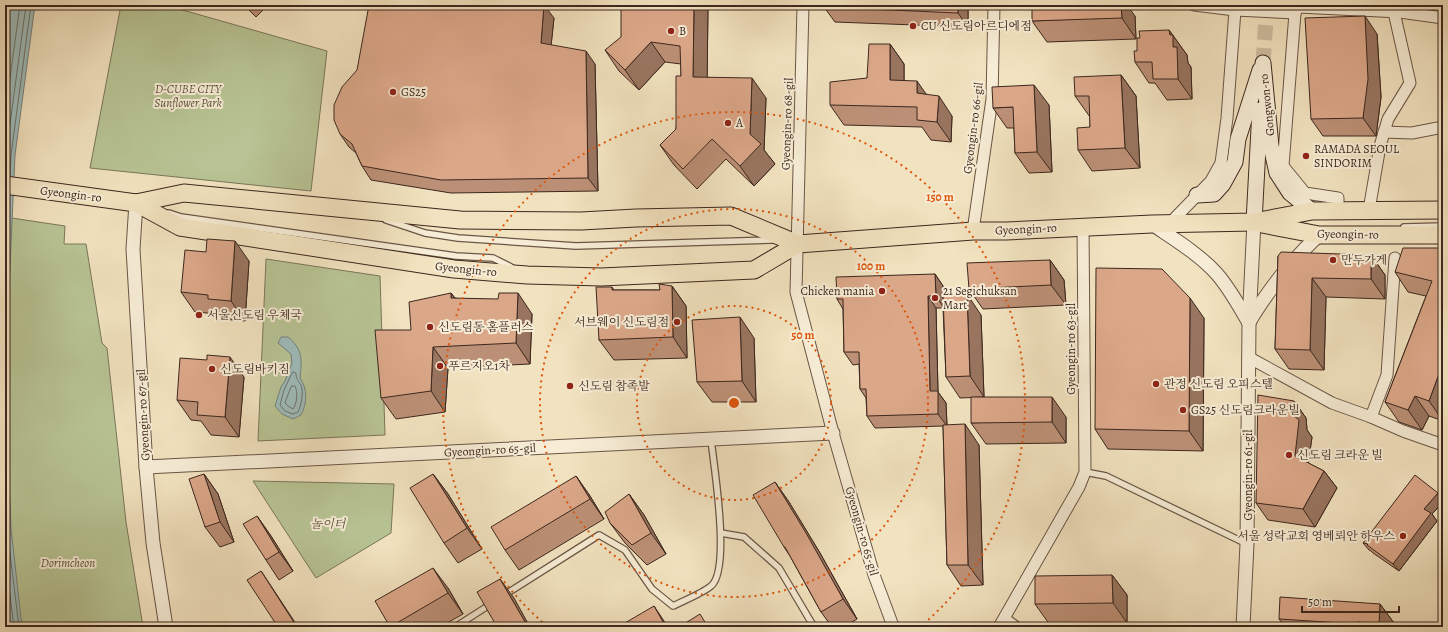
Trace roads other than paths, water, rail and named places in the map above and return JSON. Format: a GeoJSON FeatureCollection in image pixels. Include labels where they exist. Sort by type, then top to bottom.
{"type":"FeatureCollection","features":[{"type":"Feature","properties":{"kind":"main road"},"geometry":{"type":"LineString","coordinates":[[1198,195],[1214,194],[1223,184],[1235,162],[1238,139],[1262,63]]}},
{"type":"Feature","properties":{"kind":"main road"},"geometry":{"type":"LineString","coordinates":[[1254,222],[1262,63]]}},
{"type":"Feature","properties":{"kind":"main road","name":"Gongwon-ro"},"geometry":{"type":"LineString","coordinates":[[1262,63],[1271,146],[1276,173],[1290,193],[1312,211]]}},
{"type":"Feature","properties":{"kind":"main road","name":"Gyeongin-ro"},"geometry":{"type":"LineString","coordinates":[[5,185],[136,203],[180,227],[454,269],[527,275],[601,277],[754,270],[792,242]]}},
{"type":"Feature","properties":{"kind":"main road","name":"Gyeongin-ro"},"geometry":{"type":"LineString","coordinates":[[136,203],[184,193],[460,220],[581,221],[731,216],[792,242],[1083,226],[1254,222],[1312,211],[1443,210]]}},
{"type":"Feature","properties":{"kind":"main road","name":"Gyeongin-ro"},"geometry":{"type":"LineString","coordinates":[[1254,222],[1319,235],[1443,235]]}},
{"type":"Feature","properties":{"kind":"street","name":"Gyeongin-ro 68-gil"},"geometry":{"type":"LineString","coordinates":[[792,242],[798,192],[803,5]]}},
{"type":"Feature","properties":{"kind":"street","name":"Gyeongin-ro 66-gil"},"geometry":{"type":"LineString","coordinates":[[973,231],[992,98],[994,5]]}},
{"type":"Feature","properties":{"kind":"street"},"geometry":{"type":"LineString","coordinates":[[1194,5],[1234,10],[1295,13]]}},
{"type":"Feature","properties":{"kind":"street"},"geometry":{"type":"LineString","coordinates":[[1338,211],[1338,198],[1305,193],[1283,166],[1295,13],[1298,7],[1394,12],[1443,18]]}},
{"type":"Feature","properties":{"kind":"street"},"geometry":{"type":"LineString","coordinates":[[1169,224],[1211,181],[1221,163],[1227,118],[1234,10]]}},
{"type":"Feature","properties":{"kind":"street"},"geometry":{"type":"LineString","coordinates":[[1369,210],[1380,146],[1388,119],[1410,83],[1394,12]]}},
{"type":"Feature","properties":{"kind":"street"},"geometry":{"type":"LineString","coordinates":[[1384,132],[1412,133],[1443,128]]}},
{"type":"Feature","properties":{"kind":"street","name":"Gyeongin-ro 67-gil"},"geometry":{"type":"LineString","coordinates":[[136,203],[133,249],[146,467],[154,543],[166,627]]}},
{"type":"Feature","properties":{"kind":"street","name":"Gyeongin-ro 61-gil"},"geometry":{"type":"LineString","coordinates":[[1243,627],[1247,544],[1248,323],[1254,222]]}},
{"type":"Feature","properties":{"kind":"street"},"geometry":{"type":"LineString","coordinates":[[1152,224],[1194,254],[1216,274],[1235,297],[1248,323]]}},
{"type":"Feature","properties":{"kind":"street","name":"Gyeongin-ro 63-gil"},"geometry":{"type":"LineString","coordinates":[[998,627],[1079,487],[1085,472],[1083,226]]}},
{"type":"Feature","properties":{"kind":"street"},"geometry":{"type":"LineString","coordinates":[[1248,323],[1265,295],[1285,269],[1319,235]]}},
{"type":"Feature","properties":{"kind":"street","name":"Gyeongin-ro 65-gil"},"geometry":{"type":"LineString","coordinates":[[792,242],[796,292],[833,433],[874,575],[893,626],[895,627]]}},
{"type":"Feature","properties":{"kind":"street"},"geometry":{"type":"LineString","coordinates":[[1371,417],[1387,375],[1395,258]]}},
{"type":"Feature","properties":{"kind":"street"},"geometry":{"type":"LineString","coordinates":[[1248,357],[1332,403],[1443,445]]}},
{"type":"Feature","properties":{"kind":"street","name":"Gyeongin-ro 65-gil"},"geometry":{"type":"LineString","coordinates":[[146,467],[833,433]]}},
{"type":"Feature","properties":{"kind":"lane"},"geometry":{"type":"LineString","coordinates":[[136,203],[181,217],[456,256],[492,258],[527,275]]}},
{"type":"Feature","properties":{"kind":"lane"},"geometry":{"type":"LineString","coordinates":[[360,211],[425,233],[458,238],[576,246],[792,242]]}},
{"type":"Feature","properties":{"kind":"lane"},"geometry":{"type":"LineString","coordinates":[[1395,227],[1443,226]]}},
{"type":"Feature","properties":{"kind":"lane"},"geometry":{"type":"LineString","coordinates":[[1319,235],[1340,229]]}},
{"type":"Feature","properties":{"kind":"lane"},"geometry":{"type":"LineString","coordinates":[[455,627],[599,536],[625,550],[652,589],[673,606],[712,586],[718,575],[721,533],[711,439]]}},
{"type":"Feature","properties":{"kind":"lane"},"geometry":{"type":"LineString","coordinates":[[1085,472],[1106,476],[1247,544]]}},
{"type":"Feature","properties":{"kind":"lane"},"geometry":{"type":"LineString","coordinates":[[721,533],[744,537],[779,568],[814,627]]}},
{"type":"Feature","properties":{"kind":"lane"},"geometry":{"type":"LineString","coordinates":[[1005,616],[1020,627]]}},
{"type":"Feature","properties":{"kind":"water"},"geometry":{"type":"Polygon","coordinates":[[[5,5],[35,5],[15,155],[5,380],[5,5]]]}},
{"type":"Feature","properties":{"kind":"water"},"geometry":{"type":"Polygon","coordinates":[[[281,337],[288,337],[293,341],[299,350],[301,360],[300,378],[303,382],[306,396],[301,415],[293,419],[282,414],[275,406],[281,387],[292,363],[291,354],[278,343],[281,337]]]}},
{"type":"Feature","properties":{"kind":"water"},"geometry":{"type":"Polygon","coordinates":[[[5,380],[11,528],[23,627],[5,627],[5,380]]]}},
{"type":"Feature","properties":{"kind":"tunnel"},"geometry":{"type":"LineString","coordinates":[[1263,63],[1267,5]]}},
{"type":"Feature","properties":{"kind":"place","name":"CU 신도림아르디에점"},"geometry":{"type":"Point","coordinates":[913,26]}},
{"type":"Feature","properties":{"kind":"place","name":"B"},"geometry":{"type":"Point","coordinates":[671,31]}},
{"type":"Feature","properties":{"kind":"place","name":"GS25"},"geometry":{"type":"Point","coordinates":[393,92]}},
{"type":"Feature","properties":{"kind":"place","name":"A"},"geometry":{"type":"Point","coordinates":[728,123]}},
{"type":"Feature","properties":{"kind":"place","name":"RAMADA SEOUL SINDORIM"},"geometry":{"type":"Point","coordinates":[1306,156]}},
{"type":"Feature","properties":{"kind":"place","name":"만두가게"},"geometry":{"type":"Point","coordinates":[1333,260]}},
{"type":"Feature","properties":{"kind":"place","name":"Chicken mania"},"geometry":{"type":"Point","coordinates":[882,291]}},
{"type":"Feature","properties":{"kind":"place","name":"21 Segichuksan Mart"},"geometry":{"type":"Point","coordinates":[935,298]}},
{"type":"Feature","properties":{"kind":"place","name":"서울신도림 우체국"},"geometry":{"type":"Point","coordinates":[199,315]}},
{"type":"Feature","properties":{"kind":"place","name":"서브웨이 신도림점"},"geometry":{"type":"Point","coordinates":[677,322]}},
{"type":"Feature","properties":{"kind":"place","name":"신도림동 홈플러스"},"geometry":{"type":"Point","coordinates":[430,327]}},
{"type":"Feature","properties":{"kind":"place","name":"푸르지오1차"},"geometry":{"type":"Point","coordinates":[440,366]}},
{"type":"Feature","properties":{"kind":"place","name":"신도림바키짐"},"geometry":{"type":"Point","coordinates":[212,369]}},
{"type":"Feature","properties":{"kind":"place","name":"관정 신도림 오피스텔"},"geometry":{"type":"Point","coordinates":[1156,384]}},
{"type":"Feature","properties":{"kind":"place","name":"신도림 참족발"},"geometry":{"type":"Point","coordinates":[570,386]}},
{"type":"Feature","properties":{"kind":"place","name":"GS25 신도림크라운빌"},"geometry":{"type":"Point","coordinates":[1183,410]}},
{"type":"Feature","properties":{"kind":"place","name":"신도림 크라운 빌"},"geometry":{"type":"Point","coordinates":[1289,455]}},
{"type":"Feature","properties":{"kind":"place","name":"서울 성락교회 영베뢰안 하우스"},"geometry":{"type":"Point","coordinates":[1403,536]}},
{"type":"Feature","properties":{"kind":"park label","name":"D-CUBE CITY Sunflower Park"},"geometry":{"type":"Point","coordinates":[188,96]}},
{"type":"Feature","properties":{"kind":"park label","name":"놀이터"},"geometry":{"type":"Point","coordinates":[328,524]}},
{"type":"Feature","properties":{"kind":"park label","name":"Dorimcheon"},"geometry":{"type":"Point","coordinates":[68,563]}}]}
